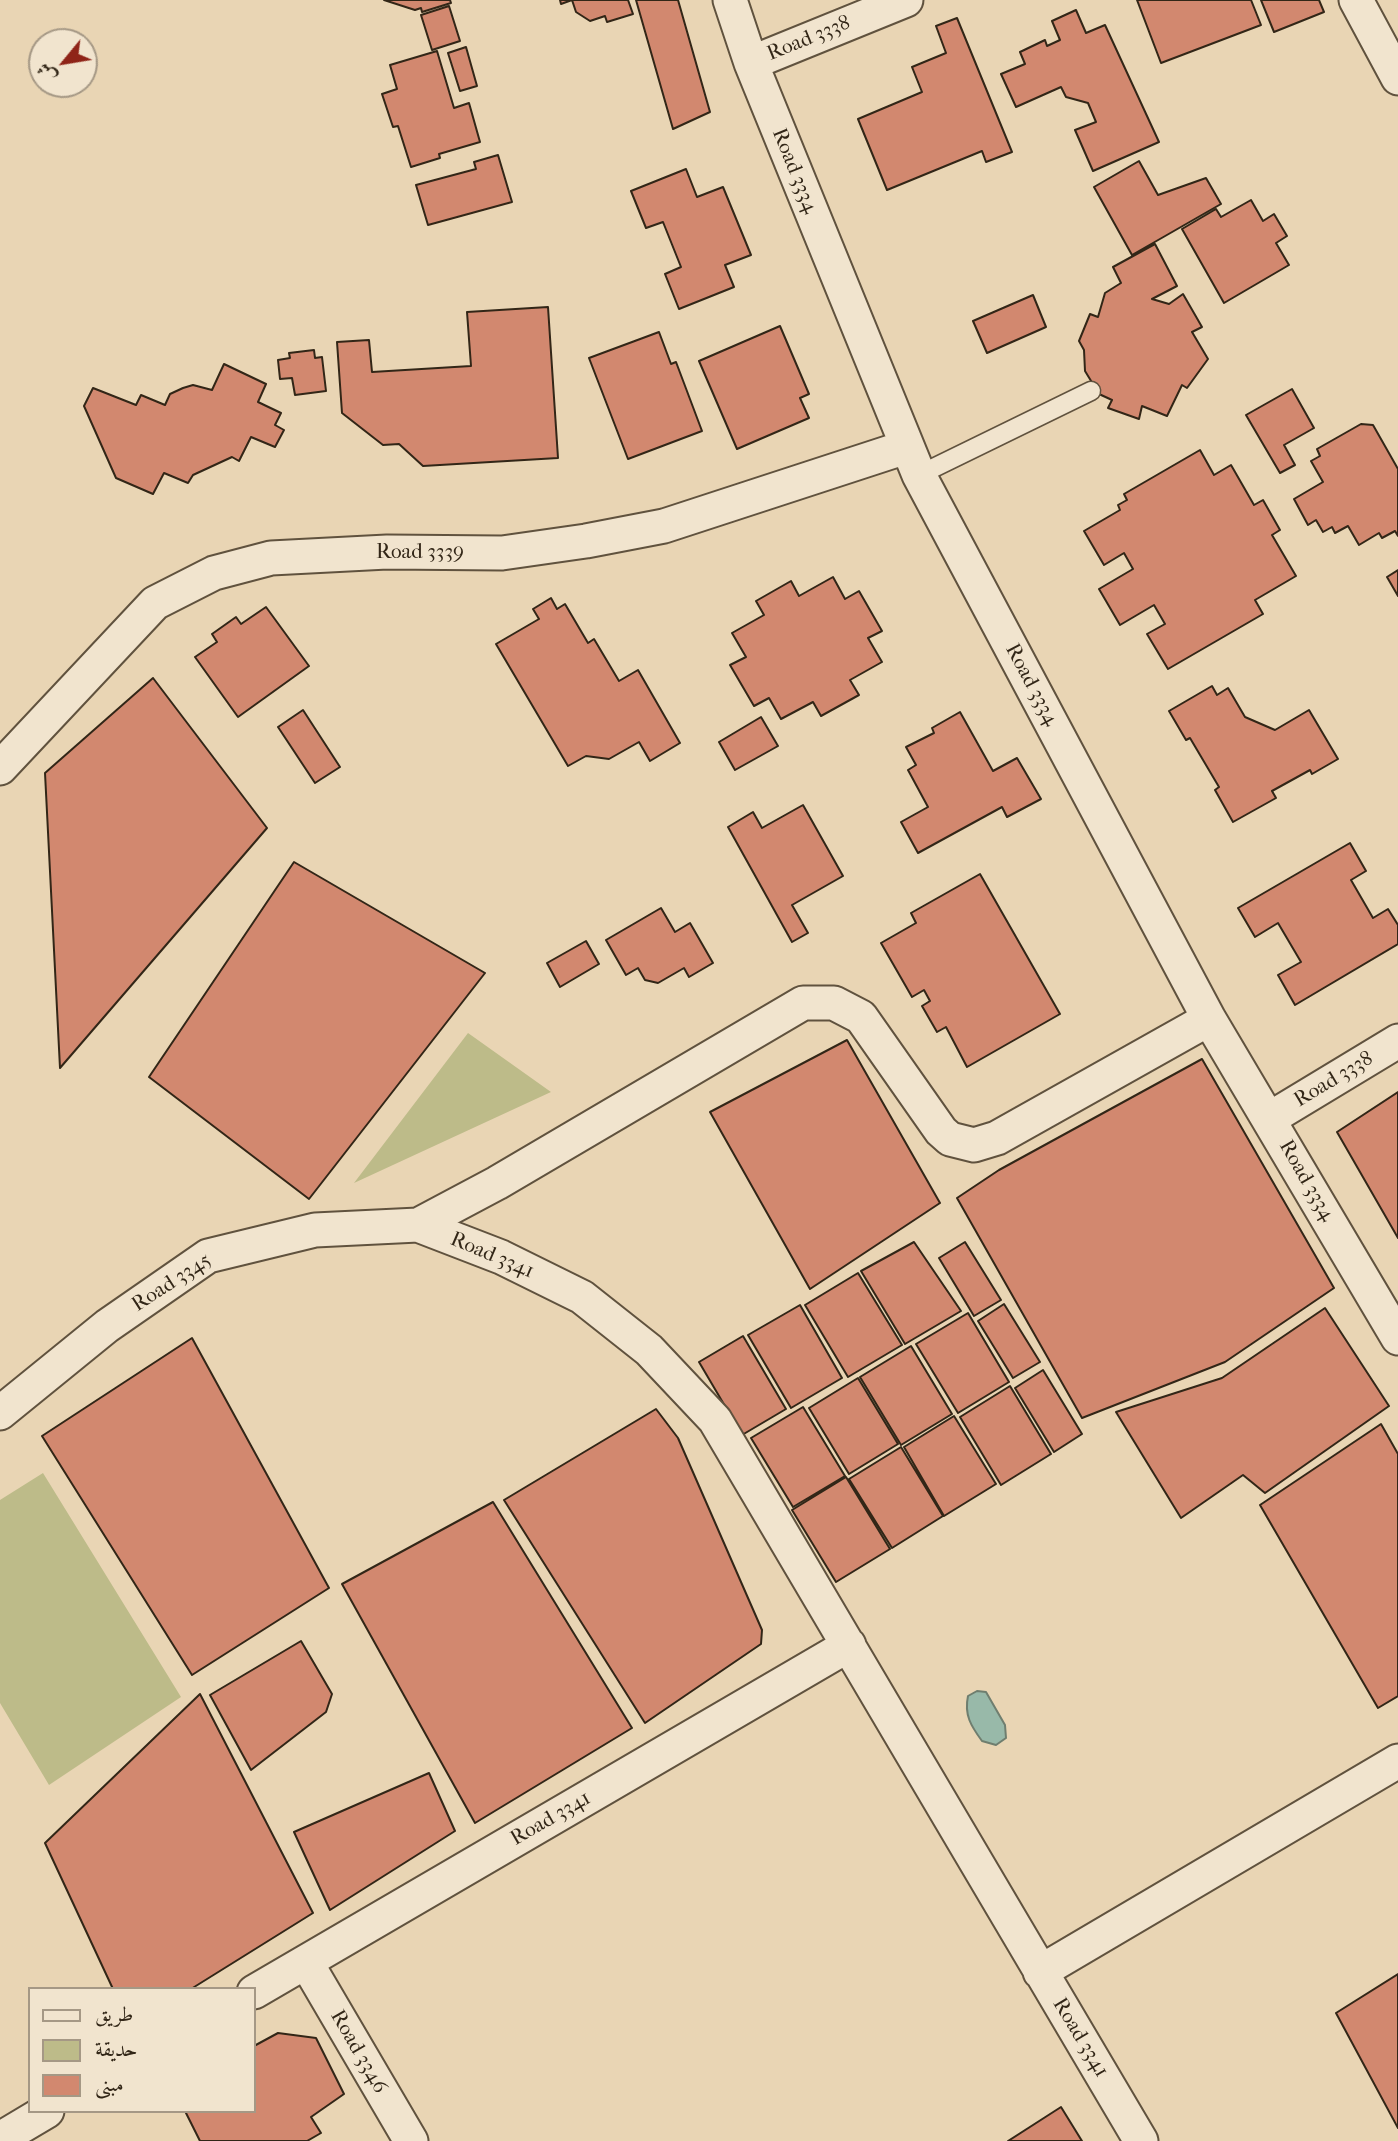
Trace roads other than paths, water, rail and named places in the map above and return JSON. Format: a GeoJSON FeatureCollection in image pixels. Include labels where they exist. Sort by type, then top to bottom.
{"type":"FeatureCollection","features":[{"type":"Feature","properties":{"kind":"street","name":"Road 3334"},"geometry":{"type":"LineString","coordinates":[[730,0],[751,63],[912,461],[1209,1019],[1398,1338]]}},
{"type":"Feature","properties":{"kind":"street","name":"Road 3338"},"geometry":{"type":"LineString","coordinates":[[751,63],[906,0]]}},
{"type":"Feature","properties":{"kind":"street"},"geometry":{"type":"LineString","coordinates":[[1356,0],[1398,78]]}},
{"type":"Feature","properties":{"kind":"street","name":"Road 3339"},"geometry":{"type":"LineString","coordinates":[[0,768],[155,603],[215,573],[271,558],[387,552],[502,553],[586,541],[664,526],[912,461]]}},
{"type":"Feature","properties":{"kind":"street"},"geometry":{"type":"LineString","coordinates":[[418,1225],[508,1176],[803,1003],[834,1003],[861,1017],[941,1131],[950,1139],[974,1146],[997,1138],[1209,1019]]}},
{"type":"Feature","properties":{"kind":"street","name":"Road 3338"},"geometry":{"type":"LineString","coordinates":[[1269,1119],[1398,1041]]}},
{"type":"Feature","properties":{"kind":"street","name":"Road 3345"},"geometry":{"type":"LineString","coordinates":[[0,1413],[107,1326],[208,1256],[315,1230],[418,1225]]}},
{"type":"Feature","properties":{"kind":"street","name":"Road 3341"},"geometry":{"type":"LineString","coordinates":[[418,1225],[501,1257],[582,1297],[649,1350],[715,1420],[1141,2141]]}},
{"type":"Feature","properties":{"kind":"street","name":"Road 3341"},"geometry":{"type":"LineString","coordinates":[[256,1991],[849,1645]]}},
{"type":"Feature","properties":{"kind":"street"},"geometry":{"type":"LineString","coordinates":[[1040,1972],[1398,1761]]}},
{"type":"Feature","properties":{"kind":"street","name":"Road 3346"},"geometry":{"type":"LineString","coordinates":[[306,1962],[411,2141]]}},
{"type":"Feature","properties":{"kind":"street"},"geometry":{"type":"LineString","coordinates":[[0,2138],[44,2113]]}},
{"type":"Feature","properties":{"kind":"lane"},"geometry":{"type":"LineString","coordinates":[[912,461],[1091,391]]}}]}
